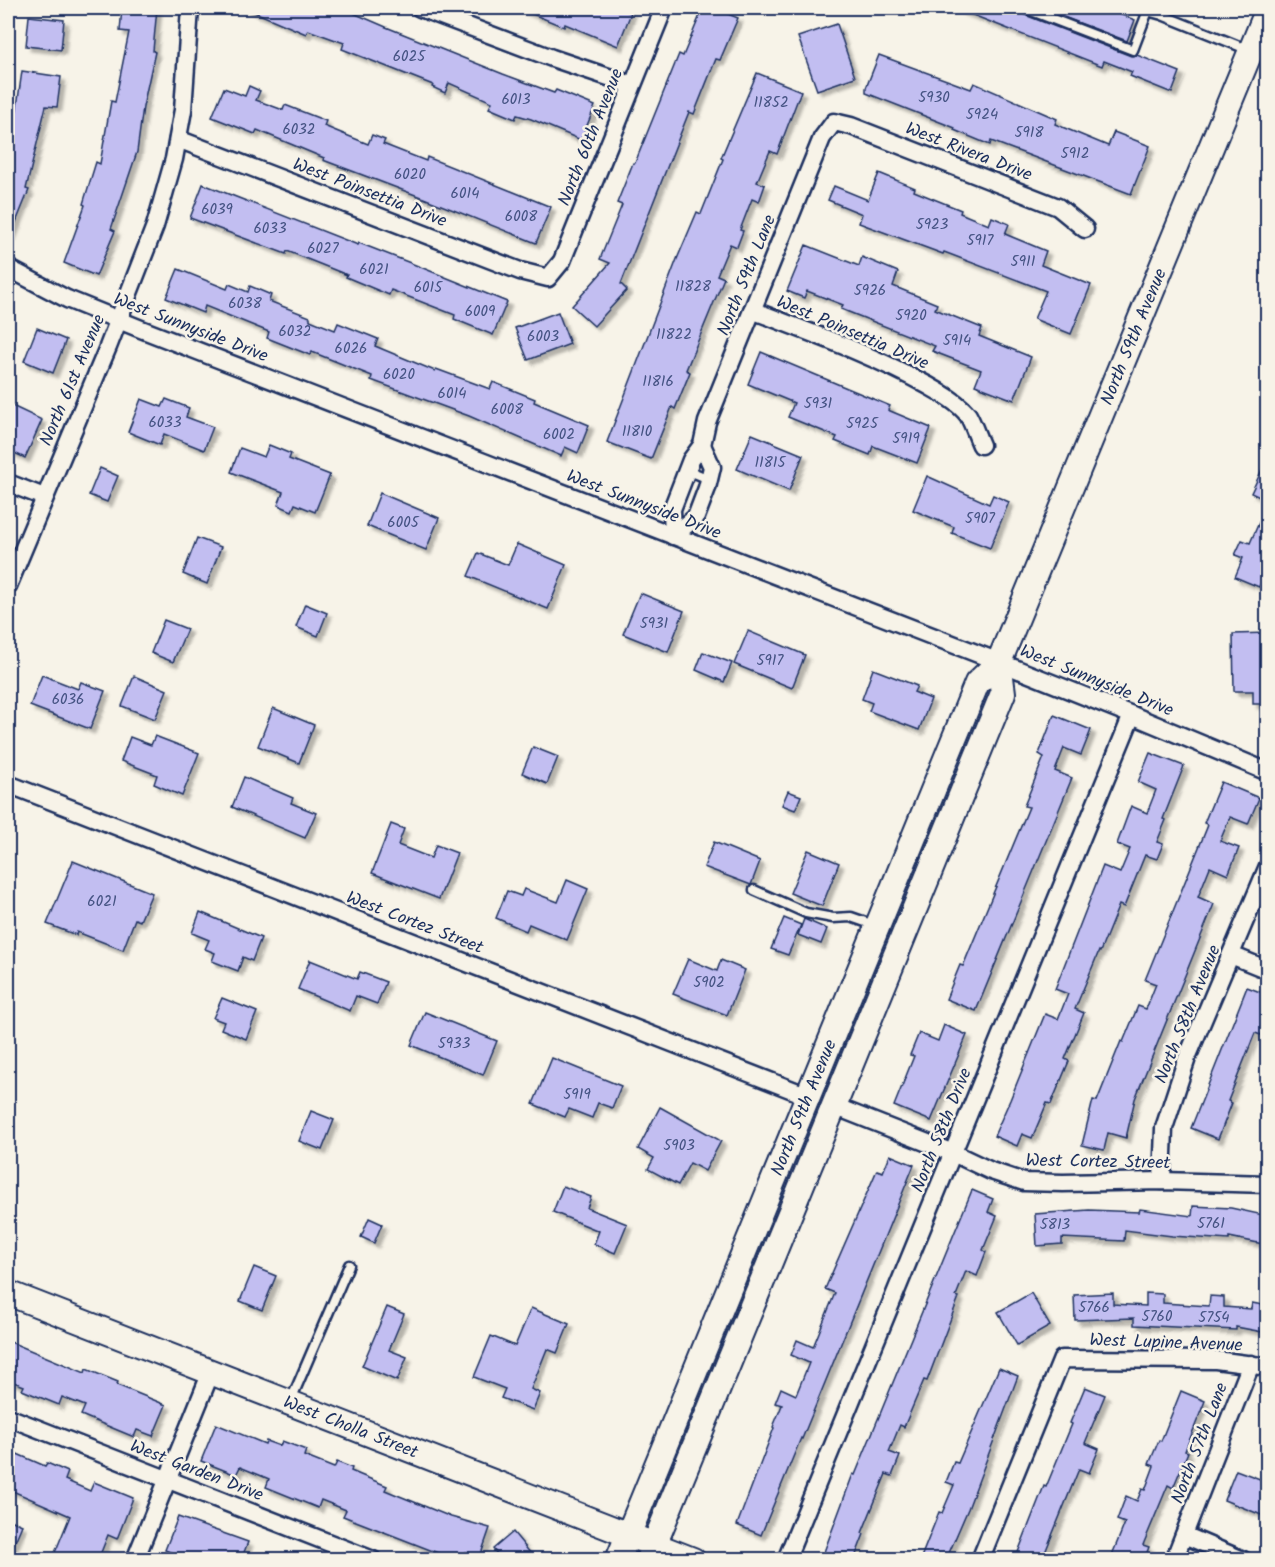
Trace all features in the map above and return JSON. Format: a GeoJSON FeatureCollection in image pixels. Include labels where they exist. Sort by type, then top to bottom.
{"type":"FeatureCollection","features":[{"type":"Feature","properties":{"kind":"main road","name":"North 59th Avenue"},"geometry":{"type":"LineString","coordinates":[[618,1560],[977,683],[999,662],[1268,9]]}},
{"type":"Feature","properties":{"kind":"main road","name":"North 59th Avenue"},"geometry":{"type":"LineString","coordinates":[[651,1552],[1003,693],[999,662]]}},
{"type":"Feature","properties":{"kind":"main road","name":"West Cholla Street"},"geometry":{"type":"LineString","coordinates":[[8,1293],[629,1533],[651,1552],[693,1560]]}},
{"type":"Feature","properties":{"kind":"street","name":"North 61st Avenue"},"geometry":{"type":"LineString","coordinates":[[8,586],[155,226],[178,139],[183,110],[190,8]]}},
{"type":"Feature","properties":{"kind":"street"},"geometry":{"type":"LineString","coordinates":[[420,8],[632,86]]}},
{"type":"Feature","properties":{"kind":"street","name":"North 60th Avenue"},"geometry":{"type":"LineString","coordinates":[[548,278],[562,261],[664,8]]}},
{"type":"Feature","properties":{"kind":"street","name":"West Rivera Drive"},"geometry":{"type":"LineString","coordinates":[[834,122],[851,126],[1058,207],[1085,229]]}},
{"type":"Feature","properties":{"kind":"street","name":"North 59th Lane"},"geometry":{"type":"LineString","coordinates":[[673,536],[672,509],[687,470],[702,445],[707,422],[822,138],[834,122]]}},
{"type":"Feature","properties":{"kind":"street","name":"West Poinsettia Drive"},"geometry":{"type":"LineString","coordinates":[[178,139],[520,271],[548,278]]}},
{"type":"Feature","properties":{"kind":"street","name":"West Sunnyside Drive"},"geometry":{"type":"LineString","coordinates":[[8,268],[67,298],[118,320],[999,662],[1268,772]]}},
{"type":"Feature","properties":{"kind":"street","name":"West Poinsettia Drive"},"geometry":{"type":"LineString","coordinates":[[752,310],[864,354],[900,370],[939,392],[954,402],[968,416],[981,445]]}},
{"type":"Feature","properties":{"kind":"street"},"geometry":{"type":"LineString","coordinates":[[673,536],[696,517],[709,479],[712,467],[702,445]]}},
{"type":"Feature","properties":{"kind":"street"},"geometry":{"type":"LineString","coordinates":[[8,483],[44,497]]}},
{"type":"Feature","properties":{"kind":"street","name":"North 58th Drive"},"geometry":{"type":"LineString","coordinates":[[786,1560],[1132,715]]}},
{"type":"Feature","properties":{"kind":"street","name":"West Cortez Street"},"geometry":{"type":"LineString","coordinates":[[8,784],[808,1096]]}},
{"type":"Feature","properties":{"kind":"street","name":"North 58th Avenue"},"geometry":{"type":"LineString","coordinates":[[1162,1181],[1164,1128],[1186,1058],[1268,866]]}},
{"type":"Feature","properties":{"kind":"street"},"geometry":{"type":"LineString","coordinates":[[1231,956],[1268,970]]}},
{"type":"Feature","properties":{"kind":"street","name":"West Cortez Street"},"geometry":{"type":"LineString","coordinates":[[834,1106],[953,1153],[991,1171],[1024,1182],[1162,1181],[1268,1184]]}},
{"type":"Feature","properties":{"kind":"street","name":"West Lupine Avenue"},"geometry":{"type":"LineString","coordinates":[[980,1560],[1062,1359],[1216,1359],[1259,1366]]}},
{"type":"Feature","properties":{"kind":"street","name":"North 57th Lane"},"geometry":{"type":"LineString","coordinates":[[1174,1560],[1259,1366]]}},
{"type":"Feature","properties":{"kind":"street"},"geometry":{"type":"LineString","coordinates":[[135,1560],[211,1372]]}},
{"type":"Feature","properties":{"kind":"street","name":"West Garden Drive"},"geometry":{"type":"LineString","coordinates":[[8,1417],[373,1560]]}},
{"type":"Feature","properties":{"kind":"street"},"geometry":{"type":"LineString","coordinates":[[1184,1535],[1243,1560]]}},
{"type":"Feature","properties":{"kind":"lane"},"geometry":{"type":"LineString","coordinates":[[1024,8],[1133,50],[1149,10]]}},
{"type":"Feature","properties":{"kind":"lane"},"geometry":{"type":"LineString","coordinates":[[1137,8],[1149,10],[1251,50]]}},
{"type":"Feature","properties":{"kind":"lane"},"geometry":{"type":"LineString","coordinates":[[687,470],[709,479]]}},
{"type":"Feature","properties":{"kind":"lane"},"geometry":{"type":"LineString","coordinates":[[754,890],[806,913],[833,918],[851,917],[878,926]]}},
{"type":"Feature","properties":{"kind":"lane"},"geometry":{"type":"LineString","coordinates":[[290,1403],[349,1265]]}},
{"type":"Feature","properties":{"kind":"building"},"geometry":{"type":"Polygon","coordinates":[[[122,8],[157,8],[153,51],[155,52],[143,107],[137,152],[111,229],[115,231],[96,276],[64,263],[85,205],[83,204],[96,162],[100,164],[111,101],[115,102],[129,32],[120,31],[122,8]]]}},
{"type":"Feature","properties":{"kind":"building"},"geometry":{"type":"Polygon","coordinates":[[[245,8],[342,8],[503,74],[554,93],[556,90],[595,106],[581,140],[531,119],[517,115],[515,119],[489,108],[492,102],[449,83],[445,93],[432,87],[433,85],[342,49],[344,43],[308,30],[306,34],[245,8]]]}},
{"type":"Feature","properties":{"kind":"building"},"geometry":{"type":"Polygon","coordinates":[[[518,8],[619,8],[631,13],[618,46],[518,8]]]}},
{"type":"Feature","properties":{"kind":"building"},"geometry":{"type":"Polygon","coordinates":[[[703,8],[713,8],[738,18],[720,60],[716,59],[694,114],[689,112],[621,284],[627,290],[594,326],[572,306],[610,263],[600,259],[622,205],[617,203],[679,54],[683,56],[703,8]]]}},
{"type":"Feature","properties":{"kind":"building"},"geometry":{"type":"Polygon","coordinates":[[[955,8],[1018,8],[1022,14],[1131,56],[1137,55],[1180,72],[1172,93],[1130,76],[1132,72],[1104,61],[1102,66],[955,8]]]}},
{"type":"Feature","properties":{"kind":"building"},"geometry":{"type":"Polygon","coordinates":[[[1040,8],[1103,8],[1135,20],[1127,41],[1040,8]]]}},
{"type":"Feature","properties":{"kind":"building"},"geometry":{"type":"Polygon","coordinates":[[[29,16],[64,20],[61,50],[26,46],[29,16]]]}},
{"type":"Feature","properties":{"kind":"building"},"geometry":{"type":"Polygon","coordinates":[[[837,24],[855,77],[817,90],[798,37],[837,24]]]}},
{"type":"Feature","properties":{"kind":"building"},"geometry":{"type":"Polygon","coordinates":[[[879,55],[971,89],[974,83],[1057,119],[1055,124],[1108,146],[1114,132],[1150,146],[1131,194],[991,141],[990,145],[954,130],[955,128],[866,93],[879,55]]]}},
{"type":"Feature","properties":{"kind":"building"},"geometry":{"type":"Polygon","coordinates":[[[22,71],[61,77],[57,107],[46,106],[26,189],[29,190],[8,242],[8,142],[13,120],[15,121],[22,71]]]}},
{"type":"Feature","properties":{"kind":"building"},"geometry":{"type":"Polygon","coordinates":[[[757,73],[801,91],[777,154],[770,151],[757,182],[765,185],[759,202],[752,199],[740,230],[743,231],[737,247],[730,244],[717,275],[724,278],[686,370],[690,372],[675,409],[672,407],[651,459],[607,442],[677,259],[697,212],[701,214],[723,159],[721,158],[757,73]]]}},
{"type":"Feature","properties":{"kind":"building"},"geometry":{"type":"Polygon","coordinates":[[[249,86],[260,91],[256,100],[283,110],[285,105],[326,121],[324,126],[368,144],[372,135],[385,140],[383,144],[426,161],[427,157],[551,207],[536,243],[323,160],[324,158],[257,130],[255,134],[212,117],[224,88],[245,96],[249,86]]]}},
{"type":"Feature","properties":{"kind":"building"},"geometry":{"type":"Polygon","coordinates":[[[879,173],[915,188],[914,191],[961,210],[960,213],[989,225],[992,217],[1009,224],[1005,234],[1046,251],[1041,265],[1091,285],[1071,334],[1034,319],[1046,291],[859,223],[862,214],[828,200],[834,186],[868,200],[879,173]]]}},
{"type":"Feature","properties":{"kind":"building"},"geometry":{"type":"Polygon","coordinates":[[[203,184],[507,302],[493,335],[454,319],[455,315],[391,290],[389,295],[287,251],[286,254],[190,218],[203,184]]]}},
{"type":"Feature","properties":{"kind":"building"},"geometry":{"type":"Polygon","coordinates":[[[806,245],[859,266],[862,257],[898,272],[893,286],[937,304],[935,309],[982,328],[979,336],[1031,357],[1014,400],[975,385],[981,370],[932,351],[935,346],[841,309],[843,305],[807,291],[804,298],[787,291],[806,245]]]}},
{"type":"Feature","properties":{"kind":"building"},"geometry":{"type":"Polygon","coordinates":[[[178,269],[227,289],[229,284],[248,292],[250,286],[271,295],[269,301],[310,317],[310,320],[335,330],[338,323],[378,339],[375,346],[435,371],[436,369],[490,389],[493,382],[535,399],[534,402],[589,425],[578,453],[565,447],[561,456],[469,416],[371,380],[372,376],[312,352],[310,355],[267,338],[269,332],[205,306],[203,313],[166,298],[178,269]]]}},
{"type":"Feature","properties":{"kind":"building"},"geometry":{"type":"Polygon","coordinates":[[[558,312],[570,344],[528,360],[515,328],[558,312]]]}},
{"type":"Feature","properties":{"kind":"building"},"geometry":{"type":"Polygon","coordinates":[[[37,328],[66,340],[53,373],[24,361],[37,328]]]}},
{"type":"Feature","properties":{"kind":"building"},"geometry":{"type":"Polygon","coordinates":[[[761,352],[890,406],[888,410],[931,428],[917,463],[873,446],[870,455],[835,441],[837,437],[788,417],[794,403],[748,384],[761,352]]]}},
{"type":"Feature","properties":{"kind":"building"},"geometry":{"type":"Polygon","coordinates":[[[141,399],[162,407],[166,399],[189,408],[186,417],[213,427],[204,450],[164,434],[160,445],[128,432],[141,399]]]}},
{"type":"Feature","properties":{"kind":"building"},"geometry":{"type":"Polygon","coordinates":[[[8,404],[42,420],[25,458],[8,450],[8,404]]]}},
{"type":"Feature","properties":{"kind":"building"},"geometry":{"type":"Polygon","coordinates":[[[752,434],[803,455],[789,491],[737,469],[752,434]]]}},
{"type":"Feature","properties":{"kind":"building"},"geometry":{"type":"Polygon","coordinates":[[[269,445],[291,454],[289,459],[330,475],[315,512],[295,504],[292,511],[278,505],[283,492],[231,472],[240,448],[264,457],[269,445]]]}},
{"type":"Feature","properties":{"kind":"building"},"geometry":{"type":"Polygon","coordinates":[[[1268,457],[1268,501],[1251,493],[1268,457]]]}},
{"type":"Feature","properties":{"kind":"building"},"geometry":{"type":"Polygon","coordinates":[[[100,468],[118,476],[107,502],[89,495],[100,468]]]}},
{"type":"Feature","properties":{"kind":"building"},"geometry":{"type":"Polygon","coordinates":[[[927,476],[989,504],[993,495],[1009,502],[990,548],[952,533],[954,527],[913,510],[927,476]]]}},
{"type":"Feature","properties":{"kind":"building"},"geometry":{"type":"Polygon","coordinates":[[[380,493],[439,518],[426,550],[367,526],[380,493]]]}},
{"type":"Feature","properties":{"kind":"building"},"geometry":{"type":"Polygon","coordinates":[[[1268,502],[1268,566],[1259,587],[1235,577],[1243,558],[1235,555],[1242,540],[1250,543],[1268,502]]]}},
{"type":"Feature","properties":{"kind":"building"},"geometry":{"type":"Polygon","coordinates":[[[197,538],[221,547],[207,584],[183,574],[197,538]]]}},
{"type":"Feature","properties":{"kind":"building"},"geometry":{"type":"Polygon","coordinates":[[[517,544],[566,565],[548,609],[468,576],[478,553],[508,565],[517,544]]]}},
{"type":"Feature","properties":{"kind":"building"},"geometry":{"type":"Polygon","coordinates":[[[640,593],[684,611],[668,652],[623,634],[640,593]]]}},
{"type":"Feature","properties":{"kind":"building"},"geometry":{"type":"Polygon","coordinates":[[[305,604],[327,613],[318,636],[296,627],[305,604]]]}},
{"type":"Feature","properties":{"kind":"building"},"geometry":{"type":"Polygon","coordinates":[[[164,620],[187,629],[173,662],[151,653],[164,620]]]}},
{"type":"Feature","properties":{"kind":"building"},"geometry":{"type":"Polygon","coordinates":[[[748,631],[805,655],[792,688],[734,664],[748,631]]]}},
{"type":"Feature","properties":{"kind":"building"},"geometry":{"type":"Polygon","coordinates":[[[1268,633],[1268,704],[1253,704],[1253,691],[1234,691],[1233,634],[1268,633]]]}},
{"type":"Feature","properties":{"kind":"building"},"geometry":{"type":"Polygon","coordinates":[[[703,652],[732,663],[724,682],[696,670],[703,652]]]}},
{"type":"Feature","properties":{"kind":"building"},"geometry":{"type":"Polygon","coordinates":[[[873,669],[917,686],[914,692],[931,699],[919,730],[869,711],[872,703],[862,699],[873,669]]]}},
{"type":"Feature","properties":{"kind":"building"},"geometry":{"type":"Polygon","coordinates":[[[42,675],[78,689],[81,682],[105,691],[90,729],[30,706],[42,675]]]}},
{"type":"Feature","properties":{"kind":"building"},"geometry":{"type":"Polygon","coordinates":[[[134,676],[167,690],[155,719],[122,706],[134,676]]]}},
{"type":"Feature","properties":{"kind":"building"},"geometry":{"type":"Polygon","coordinates":[[[273,708],[314,725],[299,763],[258,746],[273,708]]]}},
{"type":"Feature","properties":{"kind":"building"},"geometry":{"type":"Polygon","coordinates":[[[1054,715],[1091,730],[1081,755],[1064,748],[1055,771],[1072,778],[976,1011],[946,999],[960,965],[963,966],[1029,807],[1024,806],[1044,757],[1039,754],[1054,715]]]}},
{"type":"Feature","properties":{"kind":"building"},"geometry":{"type":"Polygon","coordinates":[[[155,736],[199,753],[182,796],[154,784],[157,775],[121,761],[130,737],[151,745],[155,736]]]}},
{"type":"Feature","properties":{"kind":"building"},"geometry":{"type":"Polygon","coordinates":[[[533,747],[558,757],[547,784],[522,773],[533,747]]]}},
{"type":"Feature","properties":{"kind":"building"},"geometry":{"type":"Polygon","coordinates":[[[1150,753],[1184,766],[1163,819],[1166,820],[1157,842],[1163,844],[1157,859],[1145,855],[1124,907],[1119,905],[1075,1009],[1084,1013],[1065,1059],[1069,1061],[1051,1104],[1047,1103],[1032,1138],[1022,1134],[1017,1146],[994,1136],[1045,1014],[1058,1019],[1068,994],[1055,989],[1103,866],[1120,873],[1130,849],[1117,844],[1131,806],[1147,813],[1156,790],[1138,782],[1150,753]]]}},
{"type":"Feature","properties":{"kind":"building"},"geometry":{"type":"Polygon","coordinates":[[[244,777],[293,798],[291,803],[316,813],[305,838],[232,807],[244,777]]]}},
{"type":"Feature","properties":{"kind":"building"},"geometry":{"type":"Polygon","coordinates":[[[1221,782],[1259,798],[1248,824],[1230,817],[1220,841],[1239,848],[1228,875],[1210,867],[1198,897],[1214,904],[1135,1099],[1126,1138],[1108,1133],[1104,1150],[1082,1145],[1093,1100],[1097,1101],[1138,1006],[1146,1009],[1156,984],[1145,980],[1208,825],[1204,823],[1221,782]]]}},
{"type":"Feature","properties":{"kind":"building"},"geometry":{"type":"Polygon","coordinates":[[[788,791],[801,796],[795,810],[782,805],[788,791]]]}},
{"type":"Feature","properties":{"kind":"building"},"geometry":{"type":"Polygon","coordinates":[[[391,824],[404,829],[398,845],[431,858],[436,845],[457,853],[439,899],[372,873],[391,824]]]}},
{"type":"Feature","properties":{"kind":"building"},"geometry":{"type":"Polygon","coordinates":[[[714,842],[760,861],[751,885],[704,867],[714,842]]]}},
{"type":"Feature","properties":{"kind":"building"},"geometry":{"type":"Polygon","coordinates":[[[808,850],[839,863],[822,906],[790,893],[808,850]]]}},
{"type":"Feature","properties":{"kind":"building"},"geometry":{"type":"Polygon","coordinates":[[[73,861],[152,893],[140,921],[135,919],[123,950],[77,932],[76,935],[47,924],[73,861]]]}},
{"type":"Feature","properties":{"kind":"building"},"geometry":{"type":"Polygon","coordinates":[[[567,880],[588,889],[567,940],[529,924],[526,931],[496,918],[507,891],[521,896],[524,889],[558,902],[567,880]]]}},
{"type":"Feature","properties":{"kind":"building"},"geometry":{"type":"Polygon","coordinates":[[[200,912],[261,938],[252,961],[243,957],[238,971],[212,961],[215,953],[205,949],[209,940],[192,933],[200,912]]]}},
{"type":"Feature","properties":{"kind":"building"},"geometry":{"type":"Polygon","coordinates":[[[784,918],[801,925],[788,955],[771,949],[784,918]]]}},
{"type":"Feature","properties":{"kind":"building"},"geometry":{"type":"Polygon","coordinates":[[[804,919],[827,929],[821,944],[798,935],[804,919]]]}},
{"type":"Feature","properties":{"kind":"building"},"geometry":{"type":"Polygon","coordinates":[[[688,959],[717,971],[721,960],[745,970],[727,1015],[673,994],[688,959]]]}},
{"type":"Feature","properties":{"kind":"building"},"geometry":{"type":"Polygon","coordinates":[[[310,960],[357,979],[360,972],[386,982],[377,1004],[356,996],[350,1011],[298,989],[310,960]]]}},
{"type":"Feature","properties":{"kind":"building"},"geometry":{"type":"Polygon","coordinates":[[[1247,987],[1268,995],[1268,1020],[1261,1035],[1255,1033],[1228,1101],[1232,1103],[1218,1139],[1191,1128],[1247,987]]]}},
{"type":"Feature","properties":{"kind":"building"},"geometry":{"type":"Polygon","coordinates":[[[222,998],[257,1012],[246,1039],[221,1029],[224,1022],[213,1018],[222,998]]]}},
{"type":"Feature","properties":{"kind":"building"},"geometry":{"type":"Polygon","coordinates":[[[425,1012],[497,1041],[483,1075],[411,1045],[425,1012]]]}},
{"type":"Feature","properties":{"kind":"building"},"geometry":{"type":"Polygon","coordinates":[[[944,1025],[967,1035],[931,1121],[894,1106],[914,1056],[910,1055],[919,1033],[938,1041],[944,1025]]]}},
{"type":"Feature","properties":{"kind":"building"},"geometry":{"type":"Polygon","coordinates":[[[552,1058],[621,1086],[612,1108],[598,1103],[592,1118],[569,1109],[565,1117],[533,1104],[552,1058]]]}},
{"type":"Feature","properties":{"kind":"building"},"geometry":{"type":"Polygon","coordinates":[[[660,1107],[721,1141],[705,1171],[690,1163],[678,1185],[648,1169],[654,1158],[638,1149],[660,1107]]]}},
{"type":"Feature","properties":{"kind":"building"},"geometry":{"type":"Polygon","coordinates":[[[311,1111],[334,1120],[322,1150],[299,1141],[311,1111]]]}},
{"type":"Feature","properties":{"kind":"building"},"geometry":{"type":"Polygon","coordinates":[[[890,1155],[914,1165],[761,1535],[737,1525],[782,1405],[775,1403],[781,1388],[796,1395],[809,1363],[791,1355],[797,1340],[813,1347],[835,1293],[825,1289],[877,1170],[883,1172],[890,1155]]]}},
{"type":"Feature","properties":{"kind":"building"},"geometry":{"type":"Polygon","coordinates":[[[563,1186],[591,1197],[587,1208],[627,1224],[615,1253],[594,1244],[599,1231],[553,1212],[563,1186]]]}},
{"type":"Feature","properties":{"kind":"building"},"geometry":{"type":"Polygon","coordinates":[[[972,1190],[993,1199],[988,1212],[997,1216],[983,1250],[986,1252],[977,1276],[966,1271],[956,1296],[959,1297],[927,1381],[924,1380],[904,1427],[900,1425],[889,1452],[900,1456],[892,1476],[886,1474],[862,1533],[864,1534],[854,1560],[821,1560],[853,1474],[855,1475],[972,1190]]]}},
{"type":"Feature","properties":{"kind":"building"},"geometry":{"type":"Polygon","coordinates":[[[1193,1206],[1231,1208],[1268,1216],[1268,1245],[1229,1237],[1229,1240],[1125,1230],[1124,1241],[1062,1238],[1062,1244],[1037,1246],[1035,1214],[1089,1210],[1139,1212],[1140,1209],[1192,1216],[1193,1206]]]}},
{"type":"Feature","properties":{"kind":"building"},"geometry":{"type":"Polygon","coordinates":[[[369,1218],[382,1224],[374,1243],[361,1237],[369,1218]]]}},
{"type":"Feature","properties":{"kind":"building"},"geometry":{"type":"Polygon","coordinates":[[[254,1267],[276,1276],[262,1310],[240,1301],[254,1267]]]}},
{"type":"Feature","properties":{"kind":"building"},"geometry":{"type":"Polygon","coordinates":[[[1031,1293],[1050,1326],[1017,1345],[998,1312],[1031,1293]]]}},
{"type":"Feature","properties":{"kind":"building"},"geometry":{"type":"Polygon","coordinates":[[[1113,1293],[1113,1304],[1146,1306],[1146,1293],[1163,1294],[1163,1303],[1209,1306],[1210,1296],[1224,1297],[1224,1307],[1251,1309],[1252,1303],[1268,1306],[1268,1333],[1236,1327],[1236,1330],[1134,1325],[1134,1318],[1075,1320],[1074,1295],[1113,1293]]]}},
{"type":"Feature","properties":{"kind":"building"},"geometry":{"type":"Polygon","coordinates":[[[387,1307],[404,1314],[389,1350],[407,1357],[397,1381],[362,1366],[387,1307]]]}},
{"type":"Feature","properties":{"kind":"building"},"geometry":{"type":"Polygon","coordinates":[[[531,1308],[569,1324],[557,1353],[547,1349],[531,1389],[540,1393],[533,1410],[501,1398],[505,1389],[474,1377],[491,1336],[515,1346],[531,1308]]]}},
{"type":"Feature","properties":{"kind":"building"},"geometry":{"type":"Polygon","coordinates":[[[8,1341],[85,1373],[86,1369],[118,1382],[117,1385],[166,1405],[153,1436],[137,1430],[134,1437],[81,1415],[85,1406],[62,1397],[59,1405],[22,1390],[24,1386],[8,1380],[8,1341]]]}},
{"type":"Feature","properties":{"kind":"building"},"geometry":{"type":"Polygon","coordinates":[[[999,1368],[1018,1376],[968,1509],[946,1560],[920,1560],[939,1512],[942,1513],[954,1485],[946,1482],[954,1462],[958,1463],[999,1368]]]}},
{"type":"Feature","properties":{"kind":"building"},"geometry":{"type":"Polygon","coordinates":[[[1085,1387],[1105,1395],[1085,1443],[1099,1449],[1089,1473],[1079,1469],[1042,1560],[1015,1560],[1044,1486],[1046,1487],[1072,1424],[1070,1423],[1085,1387]]]}},
{"type":"Feature","properties":{"kind":"building"},"geometry":{"type":"Polygon","coordinates":[[[1181,1391],[1205,1401],[1173,1488],[1168,1485],[1143,1545],[1149,1547],[1144,1560],[1110,1560],[1125,1523],[1117,1520],[1126,1496],[1137,1501],[1142,1489],[1145,1490],[1154,1466],[1149,1464],[1181,1391]]]}},
{"type":"Feature","properties":{"kind":"building"},"geometry":{"type":"Polygon","coordinates":[[[216,1424],[265,1444],[266,1441],[280,1446],[282,1441],[306,1450],[304,1456],[334,1468],[337,1462],[352,1468],[351,1471],[387,1486],[385,1490],[451,1517],[490,1528],[480,1557],[466,1552],[464,1560],[456,1560],[343,1516],[346,1510],[321,1500],[318,1508],[266,1487],[269,1479],[240,1467],[236,1475],[201,1461],[216,1424]]]}},
{"type":"Feature","properties":{"kind":"building"},"geometry":{"type":"Polygon","coordinates":[[[8,1450],[45,1466],[47,1463],[68,1472],[65,1480],[90,1491],[94,1482],[133,1498],[117,1539],[108,1535],[98,1560],[52,1560],[70,1516],[8,1489],[8,1450]]]}},
{"type":"Feature","properties":{"kind":"building"},"geometry":{"type":"Polygon","coordinates":[[[1236,1470],[1268,1482],[1268,1508],[1264,1516],[1224,1500],[1236,1470]]]}},
{"type":"Feature","properties":{"kind":"building"},"geometry":{"type":"Polygon","coordinates":[[[178,1517],[248,1542],[241,1560],[190,1560],[165,1550],[178,1517]]]}},
{"type":"Feature","properties":{"kind":"building"},"geometry":{"type":"Polygon","coordinates":[[[8,1519],[22,1525],[8,1558],[8,1519]]]}},
{"type":"Feature","properties":{"kind":"building"},"geometry":{"type":"Polygon","coordinates":[[[513,1532],[536,1560],[502,1560],[493,1549],[513,1532]]]}}]}
